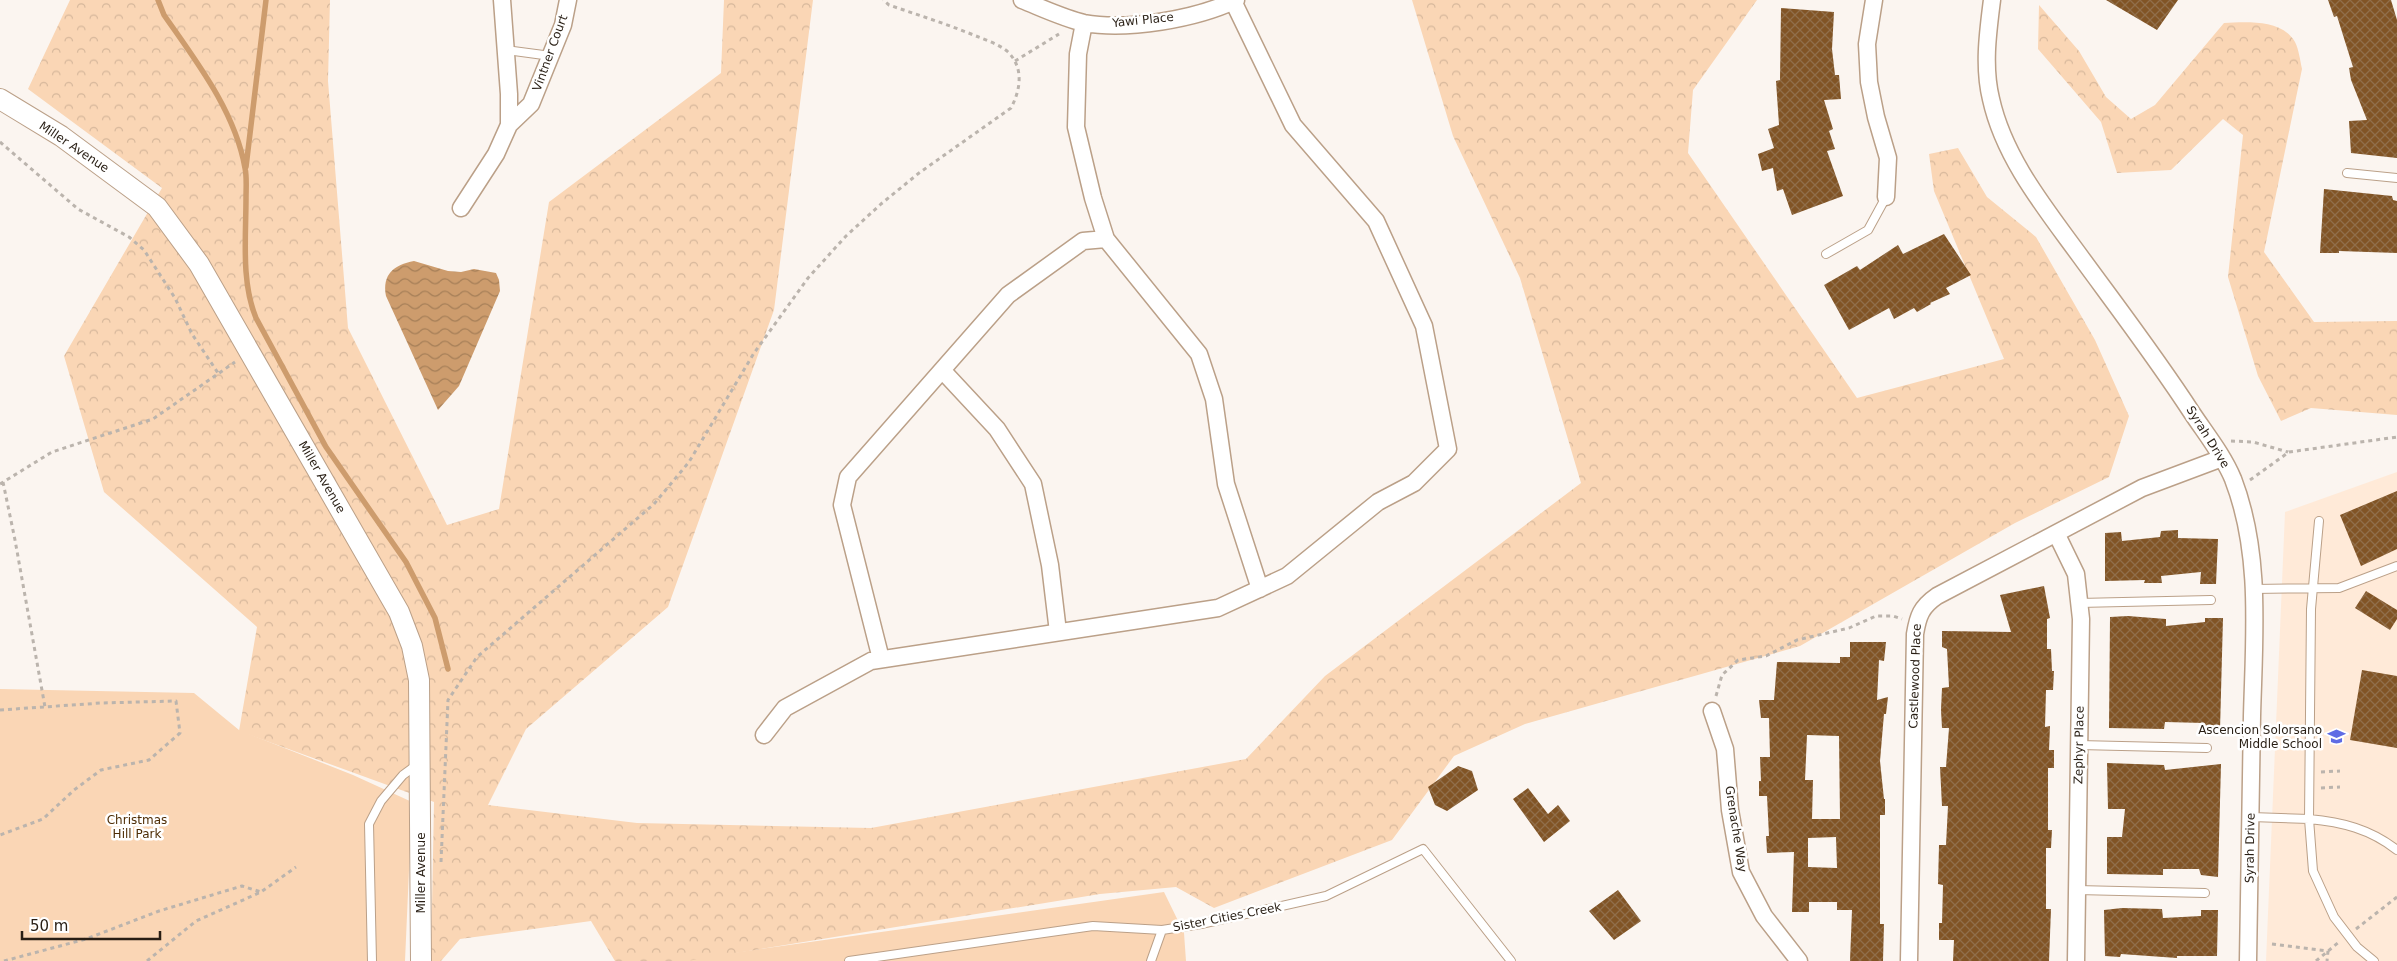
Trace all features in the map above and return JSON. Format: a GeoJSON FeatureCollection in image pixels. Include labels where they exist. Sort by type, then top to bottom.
{"type":"FeatureCollection","features":[{"type":"Feature","properties":{"kind":"street","name":"Vintner Court"},"geometry":{"type":"LineString","coordinates":[[502,0],[509,125]]}},
{"type":"Feature","properties":{"kind":"street","name":"Vintner Court"},"geometry":{"type":"LineString","coordinates":[[461,208],[481,181],[509,125],[531,104],[552,56],[563,25],[568,0]]}},
{"type":"Feature","properties":{"kind":"street","name":"Yawi Place"},"geometry":{"type":"LineString","coordinates":[[1022,0],[1084,23],[1124,25],[1198,13],[1234,1]]}},
{"type":"Feature","properties":{"kind":"street"},"geometry":{"type":"LineString","coordinates":[[1874,0],[1867,44],[1869,82],[1876,117],[1888,158],[1886,197]]}},
{"type":"Feature","properties":{"kind":"street","name":"Syrah Drive"},"geometry":{"type":"LineString","coordinates":[[1992,0],[1987,42],[1987,71],[1990,97],[2000,132],[2034,191],[2167,374],[2222,458],[2236,491],[2248,529],[2253,558],[2248,961]]}},
{"type":"Feature","properties":{"kind":"street"},"geometry":{"type":"LineString","coordinates":[[764,735],[786,708],[870,661],[1218,608],[1287,576],[1378,502],[1414,482],[1448,449],[1424,326],[1376,221],[1293,125],[1234,1]]}},
{"type":"Feature","properties":{"kind":"street"},"geometry":{"type":"LineString","coordinates":[[1084,23],[1078,54],[1076,127],[1093,198],[1106,239],[1199,354],[1214,399],[1226,484],[1260,589]]}},
{"type":"Feature","properties":{"kind":"street","name":"Miller Avenue"},"geometry":{"type":"LineString","coordinates":[[0,99],[61,136],[157,207],[199,264],[399,612],[412,646],[419,680],[421,961]]}},
{"type":"Feature","properties":{"kind":"street"},"geometry":{"type":"LineString","coordinates":[[881,659],[842,505],[848,477],[1008,294],[1084,241],[1106,239]]}},
{"type":"Feature","properties":{"kind":"street"},"geometry":{"type":"LineString","coordinates":[[942,370],[997,429],[1033,484],[1050,565],[1058,632]]}},
{"type":"Feature","properties":{"kind":"street","name":"Castlewood Place"},"geometry":{"type":"LineString","coordinates":[[1909,961],[1918,616],[1925,605],[1937,596],[2057,535],[2142,488],[2222,458]]}},
{"type":"Feature","properties":{"kind":"street","name":"Zephyr Place"},"geometry":{"type":"LineString","coordinates":[[2057,535],[2076,574],[2081,619],[2076,961]]}},
{"type":"Feature","properties":{"kind":"street","name":"Grenache Way"},"geometry":{"type":"LineString","coordinates":[[1712,711],[1725,749],[1730,810],[1741,872],[1764,916],[1799,961]]}},
{"type":"Feature","properties":{"kind":"lane"},"geometry":{"type":"LineString","coordinates":[[506,50],[552,56]]}},
{"type":"Feature","properties":{"kind":"lane"},"geometry":{"type":"LineString","coordinates":[[2347,173],[2397,178]]}},
{"type":"Feature","properties":{"kind":"lane"},"geometry":{"type":"LineString","coordinates":[[1826,254],[1868,230],[1886,197]]}},
{"type":"Feature","properties":{"kind":"lane"},"geometry":{"type":"LineString","coordinates":[[2319,521],[2312,589],[2309,772],[2312,871],[2334,916],[2357,947],[2374,961]]}},
{"type":"Feature","properties":{"kind":"lane"},"geometry":{"type":"LineString","coordinates":[[2253,589],[2340,588],[2397,566]]}},
{"type":"Feature","properties":{"kind":"lane"},"geometry":{"type":"LineString","coordinates":[[2079,603],[2211,600]]}},
{"type":"Feature","properties":{"kind":"lane"},"geometry":{"type":"LineString","coordinates":[[2079,745],[2207,748]]}},
{"type":"Feature","properties":{"kind":"lane"},"geometry":{"type":"LineString","coordinates":[[372,961],[369,824],[381,801],[403,775],[421,761]]}},
{"type":"Feature","properties":{"kind":"lane"},"geometry":{"type":"LineString","coordinates":[[2250,817],[2309,819],[2355,826],[2397,850]]}},
{"type":"Feature","properties":{"kind":"lane","name":"Sister Cities Creek"},"geometry":{"type":"LineString","coordinates":[[849,961],[1093,926],[1162,930],[1201,924],[1326,896],[1423,849],[1511,961]]}},
{"type":"Feature","properties":{"kind":"lane"},"geometry":{"type":"LineString","coordinates":[[2077,890],[2205,893]]}},
{"type":"Feature","properties":{"kind":"lane"},"geometry":{"type":"LineString","coordinates":[[1151,961],[1162,930]]}},
{"type":"Feature","properties":{"kind":"path"},"geometry":{"type":"LineString","coordinates":[[441,868],[448,700],[476,657],[654,504],[689,462],[754,353],[808,278],[846,236],[919,173],[1011,108],[1018,96],[1020,81],[1015,62],[999,46],[889,4],[883,0]]}},
{"type":"Feature","properties":{"kind":"path"},"geometry":{"type":"LineString","coordinates":[[1015,62],[1059,34]]}},
{"type":"Feature","properties":{"kind":"path"},"geometry":{"type":"LineString","coordinates":[[0,142],[20,157],[56,192],[78,209],[129,237],[144,250],[175,298],[192,334],[218,373]]}},
{"type":"Feature","properties":{"kind":"path"},"geometry":{"type":"LineString","coordinates":[[45,707],[16,540],[1,483],[52,452],[153,419],[249,352]]}},
{"type":"Feature","properties":{"kind":"path"},"geometry":{"type":"LineString","coordinates":[[2210,440],[2253,442],[2289,452],[2397,437]]}},
{"type":"Feature","properties":{"kind":"path"},"geometry":{"type":"LineString","coordinates":[[2236,491],[2289,452]]}},
{"type":"Feature","properties":{"kind":"path"},"geometry":{"type":"LineString","coordinates":[[1712,711],[1722,675],[1738,660],[1766,656],[1797,640],[1849,628],[1876,616],[1892,616],[1917,623]]}},
{"type":"Feature","properties":{"kind":"path"},"geometry":{"type":"LineString","coordinates":[[0,710],[101,703],[176,701],[180,733],[149,760],[101,770],[74,790],[43,819],[0,835]]}},
{"type":"Feature","properties":{"kind":"path"},"geometry":{"type":"LineString","coordinates":[[2309,772],[2340,772]]}},
{"type":"Feature","properties":{"kind":"path"},"geometry":{"type":"LineString","coordinates":[[2309,788],[2340,788]]}},
{"type":"Feature","properties":{"kind":"path"},"geometry":{"type":"LineString","coordinates":[[147,961],[196,921],[261,892],[296,866]]}},
{"type":"Feature","properties":{"kind":"path"},"geometry":{"type":"LineString","coordinates":[[4,961],[86,939],[158,912],[242,886],[261,892]]}},
{"type":"Feature","properties":{"kind":"path"},"geometry":{"type":"LineString","coordinates":[[2356,929],[2397,897]]}},
{"type":"Feature","properties":{"kind":"path"},"geometry":{"type":"LineString","coordinates":[[2316,961],[2340,942]]}},
{"type":"Feature","properties":{"kind":"path"},"geometry":{"type":"LineString","coordinates":[[2272,944],[2328,951]]}},
{"type":"Feature","properties":{"kind":"path"},"geometry":{"type":"LineString","coordinates":[[2327,961],[2328,951]]}},
{"type":"Feature","properties":{"kind":"shaded area","name":"Ascencion Solorsano Middle School"},"geometry":{"type":"Polygon","coordinates":[[[2397,472],[2397,961],[2266,961],[2285,512],[2397,472]]]}},
{"type":"Feature","properties":{"kind":"green space"},"geometry":{"type":"Polygon","coordinates":[[[70,0],[330,0],[328,81],[348,328],[447,525],[499,509],[549,202],[721,73],[724,0],[813,0],[774,310],[668,607],[526,729],[488,805],[637,823],[871,828],[1246,759],[1325,676],[1581,483],[1520,278],[1453,136],[1412,0],[1757,0],[1693,90],[1688,153],[1857,398],[2004,359],[1934,191],[1929,154],[1958,148],[1987,197],[2036,237],[2095,340],[2129,416],[2109,477],[2015,523],[1800,646],[1525,724],[1454,756],[1392,840],[1214,908],[1176,887],[1100,894],[687,961],[615,961],[591,921],[460,939],[441,961],[431,961],[434,802],[239,731],[257,627],[104,492],[64,356],[162,188],[28,89],[70,0]]]}},
{"type":"Feature","properties":{"kind":"green space"},"geometry":{"type":"Polygon","coordinates":[[[2039,5],[2079,51],[2106,97],[2131,119],[2155,105],[2224,23],[2263,24],[2282,29],[2289,35],[2295,42],[2302,69],[2264,252],[2314,322],[2397,321],[2397,415],[2311,408],[2281,421],[2258,376],[2228,277],[2243,135],[2223,119],[2171,170],[2117,173],[2101,122],[2038,49],[2039,5]]]}},
{"type":"Feature","properties":{"kind":"green space","name":"Christmas Hill Park"},"geometry":{"type":"Polygon","coordinates":[[[0,689],[194,693],[239,730],[353,775],[412,802],[405,961],[0,961],[0,689]]]}},
{"type":"Feature","properties":{"kind":"green space"},"geometry":{"type":"Polygon","coordinates":[[[1164,892],[1184,933],[1186,961],[676,961],[1164,892]]]}},
{"type":"Feature","properties":{"kind":"water"},"geometry":{"type":"Polygon","coordinates":[[[414,261],[448,271],[461,272],[474,269],[496,273],[499,280],[500,291],[459,386],[438,410],[386,296],[386,282],[391,272],[401,265],[414,261]]]}},
{"type":"Feature","properties":{"kind":"building"},"geometry":{"type":"Polygon","coordinates":[[[2106,0],[2178,0],[2157,30],[2106,0]]]}},
{"type":"Feature","properties":{"kind":"building"},"geometry":{"type":"Polygon","coordinates":[[[2328,0],[2391,0],[2397,20],[2397,158],[2351,153],[2349,121],[2367,120],[2351,80],[2349,68],[2353,67],[2337,16],[2334,17],[2328,0]]]}},
{"type":"Feature","properties":{"kind":"building"},"geometry":{"type":"Polygon","coordinates":[[[1781,8],[1834,12],[1832,49],[1835,75],[1839,75],[1841,99],[1824,100],[1833,129],[1829,131],[1835,149],[1827,151],[1843,196],[1792,215],[1783,189],[1777,191],[1773,168],[1762,171],[1758,154],[1774,148],[1768,129],[1779,125],[1776,81],[1780,80],[1781,8]]]}},
{"type":"Feature","properties":{"kind":"building"},"geometry":{"type":"Polygon","coordinates":[[[2324,189],[2392,196],[2393,200],[2397,201],[2397,253],[2339,251],[2339,253],[2320,253],[2324,189]]]}},
{"type":"Feature","properties":{"kind":"building"},"geometry":{"type":"Polygon","coordinates":[[[1944,234],[1971,275],[1946,288],[1950,294],[1930,303],[1917,312],[1914,308],[1894,319],[1889,308],[1849,330],[1824,285],[1857,266],[1860,270],[1898,245],[1903,254],[1944,234]]]}},
{"type":"Feature","properties":{"kind":"building"},"geometry":{"type":"Polygon","coordinates":[[[2397,491],[2397,549],[2361,566],[2340,515],[2397,491]]]}},
{"type":"Feature","properties":{"kind":"building"},"geometry":{"type":"Polygon","coordinates":[[[2178,530],[2178,538],[2218,539],[2216,584],[2200,584],[2201,572],[2161,576],[2162,583],[2144,583],[2145,580],[2105,581],[2105,533],[2121,532],[2122,541],[2160,537],[2161,531],[2178,530]]]}},
{"type":"Feature","properties":{"kind":"building"},"geometry":{"type":"Polygon","coordinates":[[[2044,586],[2050,618],[2047,619],[2047,649],[2051,649],[2052,671],[2054,671],[2053,690],[2046,690],[2045,727],[2050,726],[2049,750],[2054,750],[2054,768],[2048,768],[2048,830],[2052,830],[2051,848],[2046,848],[2046,909],[2051,909],[2049,961],[1953,961],[1954,940],[1939,940],[1939,923],[1942,923],[1943,885],[1938,884],[1939,845],[1946,845],[1948,806],[1942,806],[1940,767],[1946,767],[1949,728],[1942,728],[1942,688],[1949,687],[1947,649],[1942,647],[1942,631],[2011,632],[2000,595],[2044,586]]]}},
{"type":"Feature","properties":{"kind":"building"},"geometry":{"type":"Polygon","coordinates":[[[2366,591],[2397,610],[2397,619],[2390,630],[2355,608],[2366,591]]]}},
{"type":"Feature","properties":{"kind":"building"},"geometry":{"type":"Polygon","coordinates":[[[2128,616],[2166,619],[2166,626],[2205,622],[2205,618],[2223,618],[2220,730],[2204,730],[2204,723],[2165,722],[2164,729],[2109,728],[2110,617],[2128,616]]]}},
{"type":"Feature","properties":{"kind":"building"},"geometry":{"type":"Polygon","coordinates":[[[1850,642],[1886,642],[1884,661],[1879,660],[1877,700],[1888,697],[1886,714],[1884,714],[1880,761],[1885,799],[1885,815],[1880,815],[1880,924],[1884,924],[1883,961],[1850,961],[1852,910],[1837,910],[1837,902],[1809,902],[1809,912],[1792,912],[1794,852],[1767,853],[1766,836],[1769,836],[1767,796],[1759,796],[1759,781],[1761,781],[1760,757],[1770,757],[1769,718],[1761,718],[1759,700],[1774,700],[1777,662],[1840,663],[1840,657],[1850,657],[1850,642]],[[1807,735],[1805,780],[1813,780],[1812,819],[1840,819],[1839,736],[1807,735]],[[1836,837],[1808,838],[1808,867],[1837,868],[1836,837]]]}},
{"type":"Feature","properties":{"kind":"building"},"geometry":{"type":"Polygon","coordinates":[[[2362,670],[2397,676],[2397,748],[2350,740],[2362,670]]]}},
{"type":"Feature","properties":{"kind":"building"},"geometry":{"type":"Polygon","coordinates":[[[2107,763],[2164,765],[2165,770],[2221,764],[2218,877],[2201,875],[2199,869],[2163,869],[2163,875],[2107,874],[2107,837],[2122,837],[2125,809],[2108,809],[2107,763]]]}},
{"type":"Feature","properties":{"kind":"building"},"geometry":{"type":"Polygon","coordinates":[[[1458,766],[1472,771],[1478,790],[1447,811],[1435,805],[1428,787],[1458,766]]]}},
{"type":"Feature","properties":{"kind":"building"},"geometry":{"type":"Polygon","coordinates":[[[1528,788],[1548,814],[1558,805],[1570,821],[1544,842],[1513,799],[1528,788]]]}},
{"type":"Feature","properties":{"kind":"building"},"geometry":{"type":"Polygon","coordinates":[[[1618,890],[1641,921],[1614,940],[1589,911],[1618,890]]]}},
{"type":"Feature","properties":{"kind":"building"},"geometry":{"type":"Polygon","coordinates":[[[2122,908],[2162,909],[2163,918],[2201,916],[2201,910],[2218,910],[2217,956],[2177,956],[2177,958],[2121,954],[2120,957],[2105,956],[2104,910],[2122,908]]]}},
{"type":"Feature","properties":{"kind":"waterway"},"geometry":{"type":"LineString","coordinates":[[158,0],[164,15],[213,87],[233,127],[240,147],[246,179],[246,274],[251,304],[256,318],[326,447],[406,562],[435,618],[448,669]]}},
{"type":"Feature","properties":{"kind":"waterway"},"geometry":{"type":"LineString","coordinates":[[246,167],[266,0]]}},
{"type":"Feature","properties":{"kind":"place","name":"Ascencion Solorsano Middle School"},"geometry":{"type":"Point","coordinates":[2336,737]}}]}
